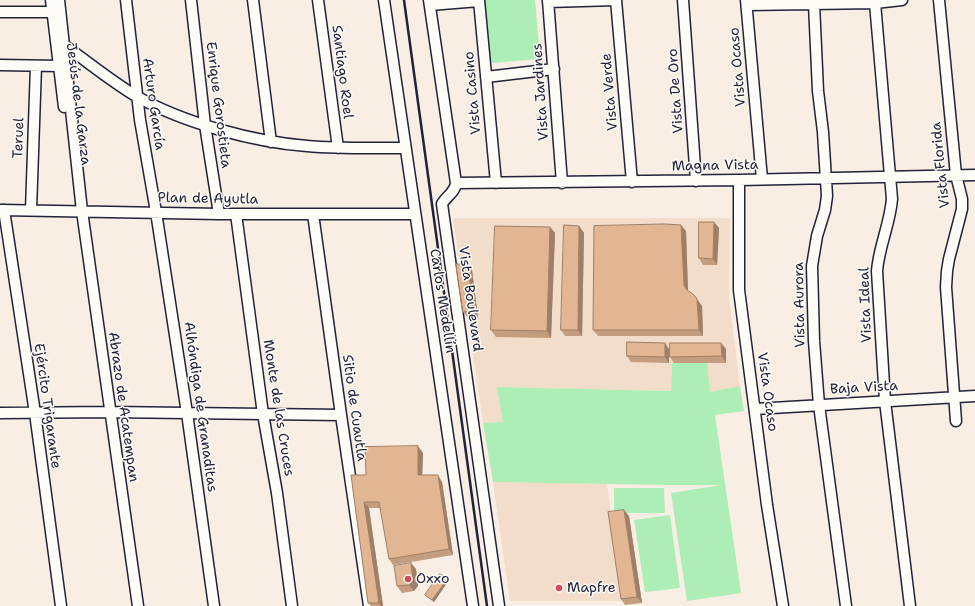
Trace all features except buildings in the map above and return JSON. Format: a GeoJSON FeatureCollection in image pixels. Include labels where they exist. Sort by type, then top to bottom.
{"type":"FeatureCollection","features":[{"type":"Feature","properties":{"kind":"street","name":"Jesús de la Garza"},"geometry":{"type":"LineString","coordinates":[[51,0],[56,12],[64,45],[80,211]]}},
{"type":"Feature","properties":{"kind":"street","name":"Jesús de la Garza"},"geometry":{"type":"LineString","coordinates":[[59,0],[56,12],[59,66],[80,211]]}},
{"type":"Feature","properties":{"kind":"street","name":"Arturo García"},"geometry":{"type":"LineString","coordinates":[[126,0],[140,120],[156,212]]}},
{"type":"Feature","properties":{"kind":"street","name":"Enrique Gorostieta"},"geometry":{"type":"LineString","coordinates":[[191,0],[205,125],[219,214]]}},
{"type":"Feature","properties":{"kind":"street"},"geometry":{"type":"LineString","coordinates":[[253,0],[271,142]]}},
{"type":"Feature","properties":{"kind":"street","name":"Santiago Roel"},"geometry":{"type":"LineString","coordinates":[[318,0],[338,148]]}},
{"type":"Feature","properties":{"kind":"street","name":"Carlos Medellín"},"geometry":{"type":"LineString","coordinates":[[384,0],[473,606]]}},
{"type":"Feature","properties":{"kind":"street"},"geometry":{"type":"LineString","coordinates":[[548,1],[616,0]]}},
{"type":"Feature","properties":{"kind":"street","name":"Vista Verde"},"geometry":{"type":"LineString","coordinates":[[616,0],[632,182]]}},
{"type":"Feature","properties":{"kind":"street","name":"Vista De Oro"},"geometry":{"type":"LineString","coordinates":[[683,0],[696,181]]}},
{"type":"Feature","properties":{"kind":"street"},"geometry":{"type":"LineString","coordinates":[[747,3],[875,3],[902,0]]}},
{"type":"Feature","properties":{"kind":"street","name":"Vista Florida"},"geometry":{"type":"LineString","coordinates":[[939,0],[956,175],[962,199],[962,209],[949,258],[946,279],[956,421]]}},
{"type":"Feature","properties":{"kind":"street"},"geometry":{"type":"LineString","coordinates":[[456,183],[430,2],[479,1]]}},
{"type":"Feature","properties":{"kind":"street","name":"Vista Casino"},"geometry":{"type":"LineString","coordinates":[[479,1],[496,183]]}},
{"type":"Feature","properties":{"kind":"street","name":"Vista Jardines"},"geometry":{"type":"LineString","coordinates":[[548,1],[562,182]]}},
{"type":"Feature","properties":{"kind":"street","name":"Vista Ocaso"},"geometry":{"type":"LineString","coordinates":[[747,3],[762,179]]}},
{"type":"Feature","properties":{"kind":"street","name":"Vista Ideal"},"geometry":{"type":"LineString","coordinates":[[875,3],[892,200],[891,210],[878,258],[877,271],[885,401],[910,606]]}},
{"type":"Feature","properties":{"kind":"street","name":"Vista Aurora"},"geometry":{"type":"LineString","coordinates":[[814,4],[818,91],[828,196],[817,236],[812,266],[814,341],[819,405],[846,606]]}},
{"type":"Feature","properties":{"kind":"street"},"geometry":{"type":"LineString","coordinates":[[0,12],[56,12]]}},
{"type":"Feature","properties":{"kind":"street"},"geometry":{"type":"LineString","coordinates":[[64,45],[137,96],[169,111],[205,125],[271,142],[338,148],[405,148]]}},
{"type":"Feature","properties":{"kind":"street"},"geometry":{"type":"LineString","coordinates":[[0,66],[59,66]]}},
{"type":"Feature","properties":{"kind":"street","name":"Teruel"},"geometry":{"type":"LineString","coordinates":[[31,210],[36,66]]}},
{"type":"Feature","properties":{"kind":"street"},"geometry":{"type":"LineString","coordinates":[[486,77],[554,69]]}},
{"type":"Feature","properties":{"kind":"street","name":"Magna Vista"},"geometry":{"type":"LineString","coordinates":[[456,183],[632,182],[890,178],[975,175]]}},
{"type":"Feature","properties":{"kind":"street","name":"Vista Ocaso"},"geometry":{"type":"LineString","coordinates":[[739,180],[739,290],[767,505],[783,606]]}},
{"type":"Feature","properties":{"kind":"street","name":"Vista Boulevard"},"geometry":{"type":"LineString","coordinates":[[456,183],[455,190],[442,204],[499,606]]}},
{"type":"Feature","properties":{"kind":"street","name":"Plan de Ayutla"},"geometry":{"type":"LineString","coordinates":[[2,210],[219,214],[415,214]]}},
{"type":"Feature","properties":{"kind":"street","name":"Ejército Trigarante"},"geometry":{"type":"LineString","coordinates":[[2,210],[35,413],[61,606]]}},
{"type":"Feature","properties":{"kind":"street","name":"Abrazo de Acatempan"},"geometry":{"type":"LineString","coordinates":[[80,211],[138,606]]}},
{"type":"Feature","properties":{"kind":"street","name":"Alhóndiga de Granaditas"},"geometry":{"type":"LineString","coordinates":[[156,212],[187,413],[214,606]]}},
{"type":"Feature","properties":{"kind":"street","name":"Monte de las Cruces"},"geometry":{"type":"LineString","coordinates":[[236,214],[263,414],[277,493],[292,606]]}},
{"type":"Feature","properties":{"kind":"street","name":"Sitio de Cuautla"},"geometry":{"type":"LineString","coordinates":[[313,214],[369,606]]}},
{"type":"Feature","properties":{"kind":"street","name":"Baja Vista"},"geometry":{"type":"LineString","coordinates":[[755,409],[975,396]]}},
{"type":"Feature","properties":{"kind":"street"},"geometry":{"type":"LineString","coordinates":[[0,413],[110,412],[341,415]]}},
{"type":"Feature","properties":{"kind":"shaded area"},"geometry":{"type":"Polygon","coordinates":[[[453,218],[730,218],[729,298],[740,386],[710,392],[672,363],[671,391],[498,387],[503,423],[483,423],[453,218]]]}},
{"type":"Feature","properties":{"kind":"shaded area"},"geometry":{"type":"Polygon","coordinates":[[[493,482],[607,484],[624,601],[510,601],[493,482]]]}},
{"type":"Feature","properties":{"kind":"green space"},"geometry":{"type":"Polygon","coordinates":[[[485,0],[535,0],[540,57],[538,59],[493,63],[491,61],[485,0]]]}},
{"type":"Feature","properties":{"kind":"green space"},"geometry":{"type":"Polygon","coordinates":[[[672,363],[707,363],[710,392],[740,386],[744,411],[715,415],[741,593],[687,601],[671,493],[721,485],[493,482],[483,423],[503,422],[497,387],[671,391],[672,363]]]}},
{"type":"Feature","properties":{"kind":"green space"},"geometry":{"type":"Polygon","coordinates":[[[614,488],[664,488],[665,513],[614,513],[614,488]]]}},
{"type":"Feature","properties":{"kind":"green space"},"geometry":{"type":"Polygon","coordinates":[[[670,515],[680,588],[645,592],[634,520],[670,515]]]}},
{"type":"Feature","properties":{"kind":"railway"},"geometry":{"type":"LineString","coordinates":[[404,0],[487,606]]}},
{"type":"Feature","properties":{"kind":"place","name":"Oxxo"},"geometry":{"type":"Point","coordinates":[408,579]}},
{"type":"Feature","properties":{"kind":"place","name":"Mapfre"},"geometry":{"type":"Point","coordinates":[559,588]}}]}
